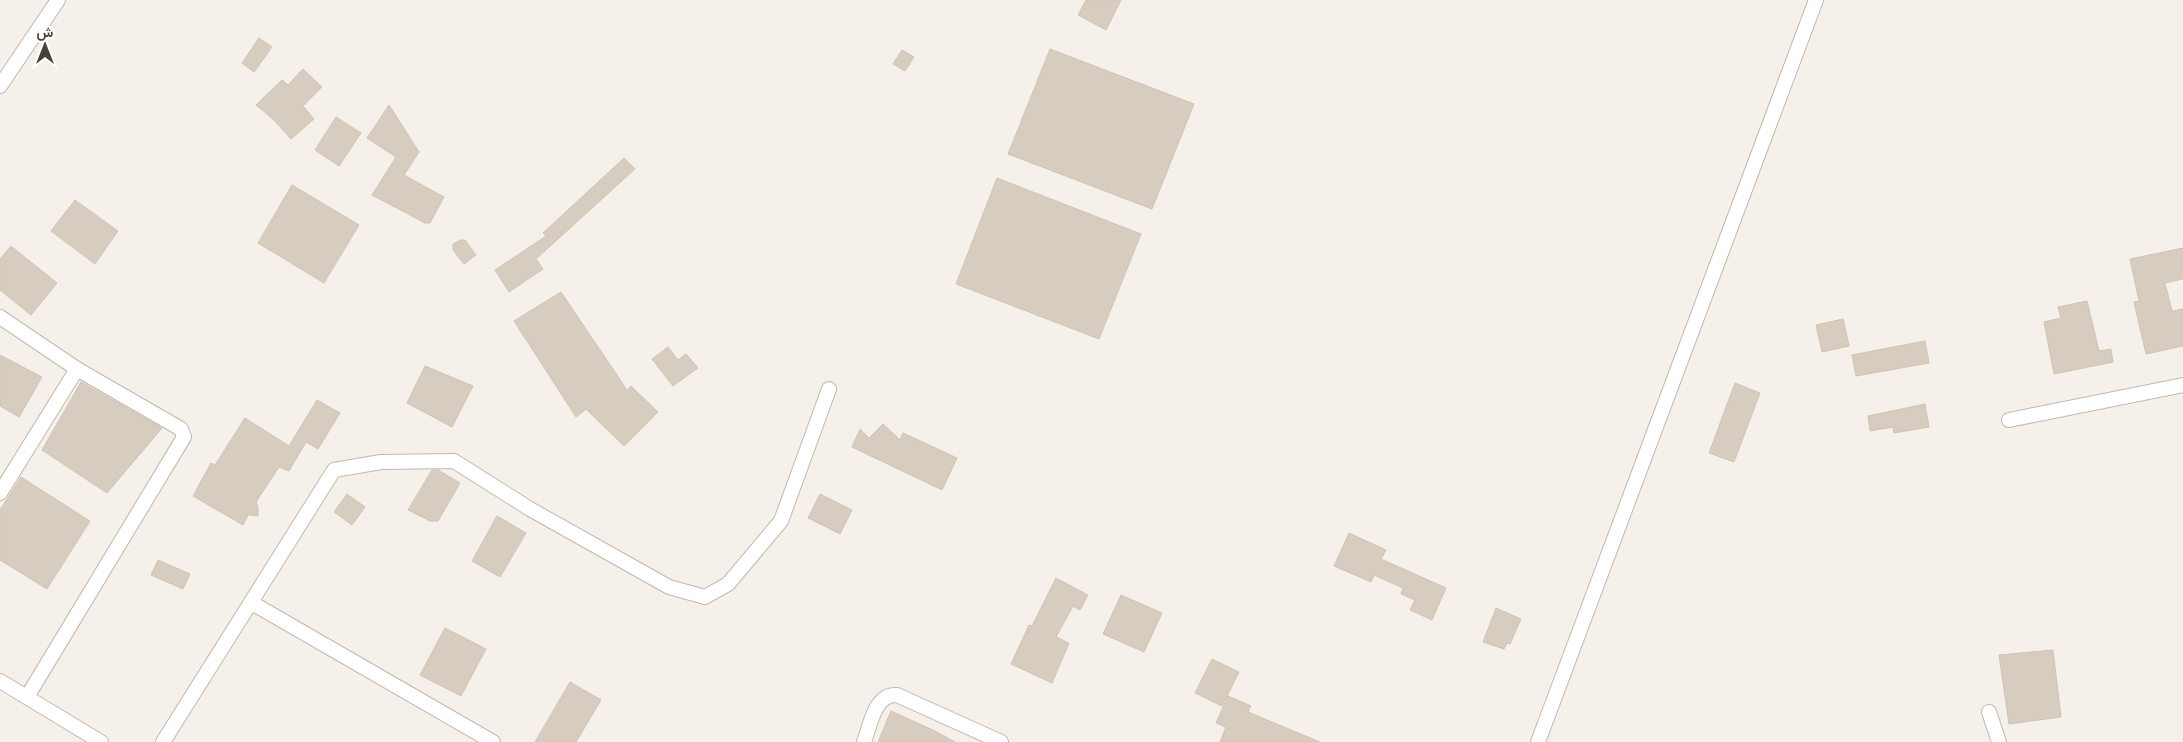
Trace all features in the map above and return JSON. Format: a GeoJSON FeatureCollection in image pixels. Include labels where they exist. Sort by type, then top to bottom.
{"type":"FeatureCollection","features":[{"type":"Feature","properties":{"kind":"street"},"geometry":{"type":"LineString","coordinates":[[0,86],[58,0]]}},
{"type":"Feature","properties":{"kind":"street"},"geometry":{"type":"LineString","coordinates":[[1538,742],[1816,0]]}},
{"type":"Feature","properties":{"kind":"street"},"geometry":{"type":"LineString","coordinates":[[0,317],[77,370],[181,429],[184,437],[27,697]]}},
{"type":"Feature","properties":{"kind":"street"},"geometry":{"type":"LineString","coordinates":[[0,493],[77,370]]}},
{"type":"Feature","properties":{"kind":"street"},"geometry":{"type":"LineString","coordinates":[[2009,420],[2183,385]]}},
{"type":"Feature","properties":{"kind":"street"},"geometry":{"type":"LineString","coordinates":[[163,742],[334,470],[390,462],[454,461],[530,509],[669,587],[706,597],[728,584],[781,522],[829,389]]}},
{"type":"Feature","properties":{"kind":"street"},"geometry":{"type":"LineString","coordinates":[[252,603],[493,742]]}},
{"type":"Feature","properties":{"kind":"street"},"geometry":{"type":"LineString","coordinates":[[0,681],[101,742]]}},
{"type":"Feature","properties":{"kind":"street"},"geometry":{"type":"LineString","coordinates":[[864,742],[879,703],[891,695],[897,695],[1001,742]]}},
{"type":"Feature","properties":{"kind":"street"},"geometry":{"type":"LineString","coordinates":[[1989,712],[1999,742]]}},
{"type":"Feature","properties":{"kind":"building"},"geometry":{"type":"Polygon","coordinates":[[[1086,0],[1121,0],[1106,30],[1078,15],[1086,0]]]}},
{"type":"Feature","properties":{"kind":"building"},"geometry":{"type":"Polygon","coordinates":[[[259,38],[272,47],[254,72],[242,63],[259,38]]]}},
{"type":"Feature","properties":{"kind":"building"},"geometry":{"type":"Polygon","coordinates":[[[1050,49],[1194,104],[1152,209],[1008,154],[1050,49]]]}},
{"type":"Feature","properties":{"kind":"building"},"geometry":{"type":"Polygon","coordinates":[[[902,50],[914,57],[905,71],[893,64],[902,50]]]}},
{"type":"Feature","properties":{"kind":"building"},"geometry":{"type":"Polygon","coordinates":[[[303,69],[322,87],[303,106],[314,119],[291,139],[274,120],[256,105],[282,80],[288,85],[303,69]]]}},
{"type":"Feature","properties":{"kind":"building"},"geometry":{"type":"Polygon","coordinates":[[[389,105],[419,152],[404,175],[444,197],[430,223],[425,223],[372,195],[396,157],[367,138],[389,105]]]}},
{"type":"Feature","properties":{"kind":"building"},"geometry":{"type":"Polygon","coordinates":[[[336,117],[361,133],[339,166],[315,150],[336,117]]]}},
{"type":"Feature","properties":{"kind":"building"},"geometry":{"type":"Polygon","coordinates":[[[624,158],[635,169],[536,259],[543,269],[509,292],[495,270],[546,236],[543,233],[624,158]]]}},
{"type":"Feature","properties":{"kind":"building"},"geometry":{"type":"Polygon","coordinates":[[[997,178],[1141,234],[1099,339],[956,284],[997,178]]]}},
{"type":"Feature","properties":{"kind":"building"},"geometry":{"type":"Polygon","coordinates":[[[292,185],[359,225],[324,283],[258,243],[292,185]]]}},
{"type":"Feature","properties":{"kind":"building"},"geometry":{"type":"Polygon","coordinates":[[[75,200],[118,231],[95,264],[51,231],[75,200]]]}},
{"type":"Feature","properties":{"kind":"building"},"geometry":{"type":"Polygon","coordinates":[[[460,240],[465,240],[476,255],[464,264],[453,250],[453,244],[460,240]]]}},
{"type":"Feature","properties":{"kind":"building"},"geometry":{"type":"Polygon","coordinates":[[[11,246],[57,283],[31,315],[0,290],[0,259],[11,246]]]}},
{"type":"Feature","properties":{"kind":"building"},"geometry":{"type":"Polygon","coordinates":[[[2183,248],[2183,279],[2165,283],[2172,311],[2183,309],[2183,346],[2146,354],[2134,302],[2139,301],[2130,259],[2183,248]]]}},
{"type":"Feature","properties":{"kind":"building"},"geometry":{"type":"Polygon","coordinates":[[[561,292],[627,390],[631,386],[658,412],[624,446],[586,409],[576,417],[514,321],[561,292]]]}},
{"type":"Feature","properties":{"kind":"building"},"geometry":{"type":"Polygon","coordinates":[[[2087,301],[2099,351],[2111,349],[2113,362],[2054,374],[2044,322],[2061,318],[2058,307],[2087,301]]]}},
{"type":"Feature","properties":{"kind":"building"},"geometry":{"type":"Polygon","coordinates":[[[1843,319],[1849,346],[1822,352],[1816,325],[1843,319]]]}},
{"type":"Feature","properties":{"kind":"building"},"geometry":{"type":"Polygon","coordinates":[[[1925,341],[1929,363],[1856,376],[1852,355],[1925,341]]]}},
{"type":"Feature","properties":{"kind":"building"},"geometry":{"type":"Polygon","coordinates":[[[668,347],[678,360],[686,354],[698,368],[673,386],[652,359],[668,347]]]}},
{"type":"Feature","properties":{"kind":"building"},"geometry":{"type":"Polygon","coordinates":[[[0,355],[42,377],[19,417],[0,406],[0,355]]]}},
{"type":"Feature","properties":{"kind":"building"},"geometry":{"type":"Polygon","coordinates":[[[425,366],[473,386],[452,427],[407,403],[425,366]]]}},
{"type":"Feature","properties":{"kind":"building"},"geometry":{"type":"Polygon","coordinates":[[[81,382],[162,428],[107,493],[42,450],[81,382]]]}},
{"type":"Feature","properties":{"kind":"building"},"geometry":{"type":"Polygon","coordinates":[[[1735,383],[1760,393],[1734,462],[1709,453],[1735,383]]]}},
{"type":"Feature","properties":{"kind":"building"},"geometry":{"type":"Polygon","coordinates":[[[317,400],[340,413],[318,449],[306,442],[289,471],[279,467],[256,502],[258,516],[248,515],[243,525],[193,496],[211,463],[215,465],[245,418],[289,446],[317,400]]]}},
{"type":"Feature","properties":{"kind":"building"},"geometry":{"type":"Polygon","coordinates":[[[1925,404],[1929,427],[1894,433],[1893,427],[1870,431],[1868,416],[1925,404]]]}},
{"type":"Feature","properties":{"kind":"building"},"geometry":{"type":"Polygon","coordinates":[[[883,424],[900,440],[903,433],[957,458],[942,490],[852,447],[860,429],[869,438],[883,424]]]}},
{"type":"Feature","properties":{"kind":"building"},"geometry":{"type":"Polygon","coordinates":[[[432,470],[438,470],[460,483],[438,521],[430,521],[408,510],[432,470]]]}},
{"type":"Feature","properties":{"kind":"building"},"geometry":{"type":"Polygon","coordinates":[[[21,477],[90,521],[47,589],[0,560],[0,510],[21,477]]]}},
{"type":"Feature","properties":{"kind":"building"},"geometry":{"type":"Polygon","coordinates":[[[347,494],[365,507],[352,525],[334,512],[347,494]]]}},
{"type":"Feature","properties":{"kind":"building"},"geometry":{"type":"Polygon","coordinates":[[[820,494],[852,510],[840,534],[808,518],[820,494]]]}},
{"type":"Feature","properties":{"kind":"building"},"geometry":{"type":"Polygon","coordinates":[[[497,516],[526,533],[500,577],[472,561],[497,516]]]}},
{"type":"Feature","properties":{"kind":"building"},"geometry":{"type":"Polygon","coordinates":[[[1349,533],[1386,550],[1381,559],[1446,588],[1432,620],[1410,610],[1415,600],[1401,594],[1403,588],[1374,575],[1371,582],[1334,566],[1349,533]]]}},
{"type":"Feature","properties":{"kind":"building"},"geometry":{"type":"Polygon","coordinates":[[[158,560],[190,574],[183,589],[151,575],[158,560]]]}},
{"type":"Feature","properties":{"kind":"building"},"geometry":{"type":"Polygon","coordinates":[[[1056,578],[1088,595],[1080,610],[1073,606],[1056,637],[1069,643],[1052,683],[1011,664],[1029,625],[1032,626],[1056,578]]]}},
{"type":"Feature","properties":{"kind":"building"},"geometry":{"type":"Polygon","coordinates":[[[1121,595],[1162,613],[1144,652],[1103,634],[1121,595]]]}},
{"type":"Feature","properties":{"kind":"building"},"geometry":{"type":"Polygon","coordinates":[[[1496,608],[1521,619],[1510,644],[1507,643],[1504,649],[1483,642],[1496,608]]]}},
{"type":"Feature","properties":{"kind":"building"},"geometry":{"type":"Polygon","coordinates":[[[445,628],[486,649],[461,696],[420,675],[445,628]]]}},
{"type":"Feature","properties":{"kind":"building"},"geometry":{"type":"Polygon","coordinates":[[[2053,650],[2061,717],[2009,724],[1999,655],[2053,650]]]}},
{"type":"Feature","properties":{"kind":"building"},"geometry":{"type":"Polygon","coordinates":[[[1212,659],[1239,672],[1222,706],[1195,693],[1212,659]]]}},
{"type":"Feature","properties":{"kind":"building"},"geometry":{"type":"Polygon","coordinates":[[[570,682],[601,700],[576,742],[535,742],[570,682]]]}},
{"type":"Feature","properties":{"kind":"building"},"geometry":{"type":"Polygon","coordinates":[[[1228,696],[1251,706],[1248,712],[1320,742],[1220,742],[1226,727],[1216,723],[1228,696]]]}},
{"type":"Feature","properties":{"kind":"building"},"geometry":{"type":"Polygon","coordinates":[[[891,711],[935,731],[955,742],[878,742],[891,711]]]}}]}
